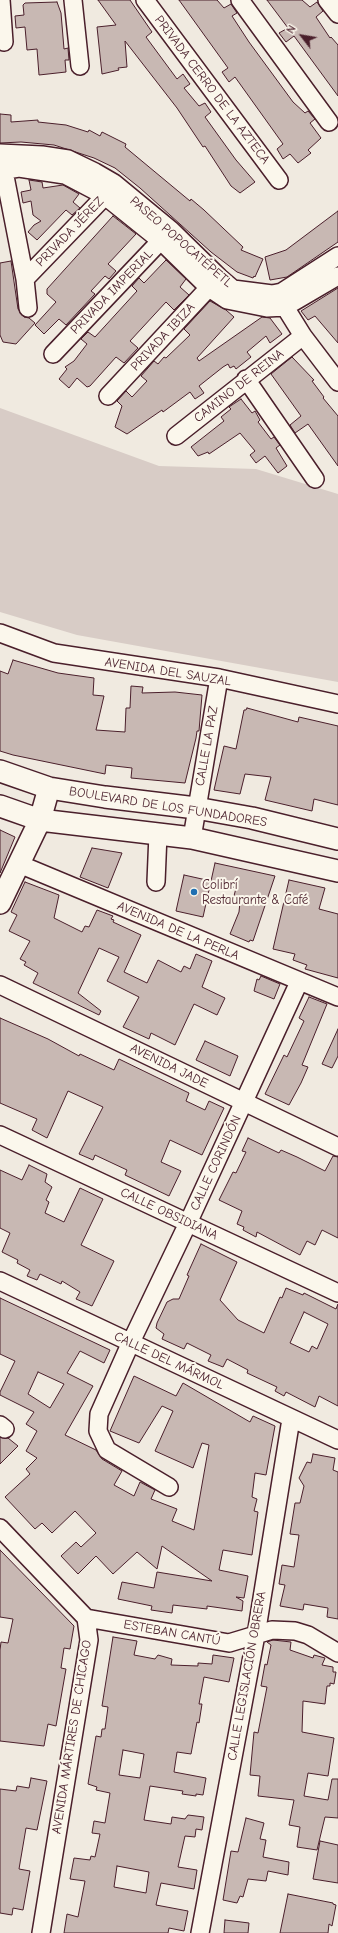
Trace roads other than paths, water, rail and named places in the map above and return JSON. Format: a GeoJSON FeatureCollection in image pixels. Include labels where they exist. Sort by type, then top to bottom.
{"type":"FeatureCollection","features":[{"type":"Feature","properties":{"kind":"main road","name":"BOULEVARD DE LOS FUNDADORES"},"geometry":{"type":"LineString","coordinates":[[0,771],[49,788],[105,797],[196,808],[252,818],[338,839]]}},
{"type":"Feature","properties":{"kind":"main road"},"geometry":{"type":"LineString","coordinates":[[0,903],[40,820],[49,788]]}},
{"type":"Feature","properties":{"kind":"main road","name":"BOULEVARD DE LOS FUNDADORES"},"geometry":{"type":"LineString","coordinates":[[0,806],[40,820],[192,838],[338,871]]}},
{"type":"Feature","properties":{"kind":"street"},"geometry":{"type":"LineString","coordinates":[[1,0],[4,42]]}},
{"type":"Feature","properties":{"kind":"street"},"geometry":{"type":"LineString","coordinates":[[73,0],[80,66]]}},
{"type":"Feature","properties":{"kind":"street","name":"PRIVADA CERRO DE LA AZTECA"},"geometry":{"type":"LineString","coordinates":[[145,0],[279,180]]}},
{"type":"Feature","properties":{"kind":"street"},"geometry":{"type":"LineString","coordinates":[[240,0],[329,122]]}},
{"type":"Feature","properties":{"kind":"street"},"geometry":{"type":"LineString","coordinates":[[327,0],[338,14]]}},
{"type":"Feature","properties":{"kind":"street","name":"PRIVADA JÉREZ"},"geometry":{"type":"LineString","coordinates":[[0,153],[2,171],[25,279],[28,308]]}},
{"type":"Feature","properties":{"kind":"street","name":"PASEO POPOCATÉPETL"},"geometry":{"type":"LineString","coordinates":[[0,153],[42,154],[68,159],[95,172],[110,190],[166,236],[214,283],[227,300],[267,308],[283,299],[338,276]]}},
{"type":"Feature","properties":{"kind":"street","name":"PASEO POPOCATÉPETL"},"geometry":{"type":"LineString","coordinates":[[2,171],[19,168],[65,175],[110,190]]}},
{"type":"Feature","properties":{"kind":"street","name":"PRIVADA JÉREZ"},"geometry":{"type":"LineString","coordinates":[[25,279],[110,190]]}},
{"type":"Feature","properties":{"kind":"street","name":"PRIVADA IMPERIAL"},"geometry":{"type":"LineString","coordinates":[[53,354],[166,236]]}},
{"type":"Feature","properties":{"kind":"street"},"geometry":{"type":"LineString","coordinates":[[337,258],[283,299],[303,336],[338,382]]}},
{"type":"Feature","properties":{"kind":"street","name":"PRIVADA IBIZA"},"geometry":{"type":"LineString","coordinates":[[108,396],[214,283]]}},
{"type":"Feature","properties":{"kind":"street","name":"CAMINO DE REINA"},"geometry":{"type":"LineString","coordinates":[[176,436],[246,379],[303,336]]}},
{"type":"Feature","properties":{"kind":"street"},"geometry":{"type":"LineString","coordinates":[[246,379],[315,479]]}},
{"type":"Feature","properties":{"kind":"street","name":"AVENIDA DEL SAUZAL"},"geometry":{"type":"LineString","coordinates":[[0,633],[54,653],[219,678],[338,704]]}},
{"type":"Feature","properties":{"kind":"street","name":"CALLE LA PAZ"},"geometry":{"type":"LineString","coordinates":[[192,838],[219,678]]}},
{"type":"Feature","properties":{"kind":"street"},"geometry":{"type":"LineString","coordinates":[[156,882],[158,834]]}},
{"type":"Feature","properties":{"kind":"street","name":"AVENIDA DE LA PERLA"},"geometry":{"type":"LineString","coordinates":[[19,864],[338,997]]}},
{"type":"Feature","properties":{"kind":"street","name":"CALLE CORINDÓN"},"geometry":{"type":"LineString","coordinates":[[169,1487],[107,1450],[98,1431],[99,1414],[130,1342],[188,1223],[299,982]]}},
{"type":"Feature","properties":{"kind":"street","name":"AVENIDA JADE"},"geometry":{"type":"LineString","coordinates":[[0,985],[338,1147]]}},
{"type":"Feature","properties":{"kind":"street","name":"CALLE OBSIDIANA"},"geometry":{"type":"LineString","coordinates":[[0,1135],[338,1293]]}},
{"type":"Feature","properties":{"kind":"street","name":"CALLE DEL MÁRMOL"},"geometry":{"type":"LineString","coordinates":[[0,1281],[338,1440]]}},
{"type":"Feature","properties":{"kind":"street","name":"CALLE LEGISLACIÓN OBRERA"},"geometry":{"type":"LineString","coordinates":[[200,1933],[256,1635],[291,1419]]}},
{"type":"Feature","properties":{"kind":"street"},"geometry":{"type":"LineString","coordinates":[[0,1528],[86,1618]]}},
{"type":"Feature","properties":{"kind":"street","name":"ESTEBAN CANTÚ"},"geometry":{"type":"LineString","coordinates":[[86,1618],[229,1643],[272,1630],[296,1631],[308,1635],[338,1653]]}},
{"type":"Feature","properties":{"kind":"street","name":"AVENIDA MÁRTIRES DE CHICAGO"},"geometry":{"type":"LineString","coordinates":[[41,1933],[89,1640],[86,1618]]}},
{"type":"Feature","properties":{"kind":"place","name":"Colibrí Restaurante & Café"},"geometry":{"type":"Point","coordinates":[194,892]}}]}
